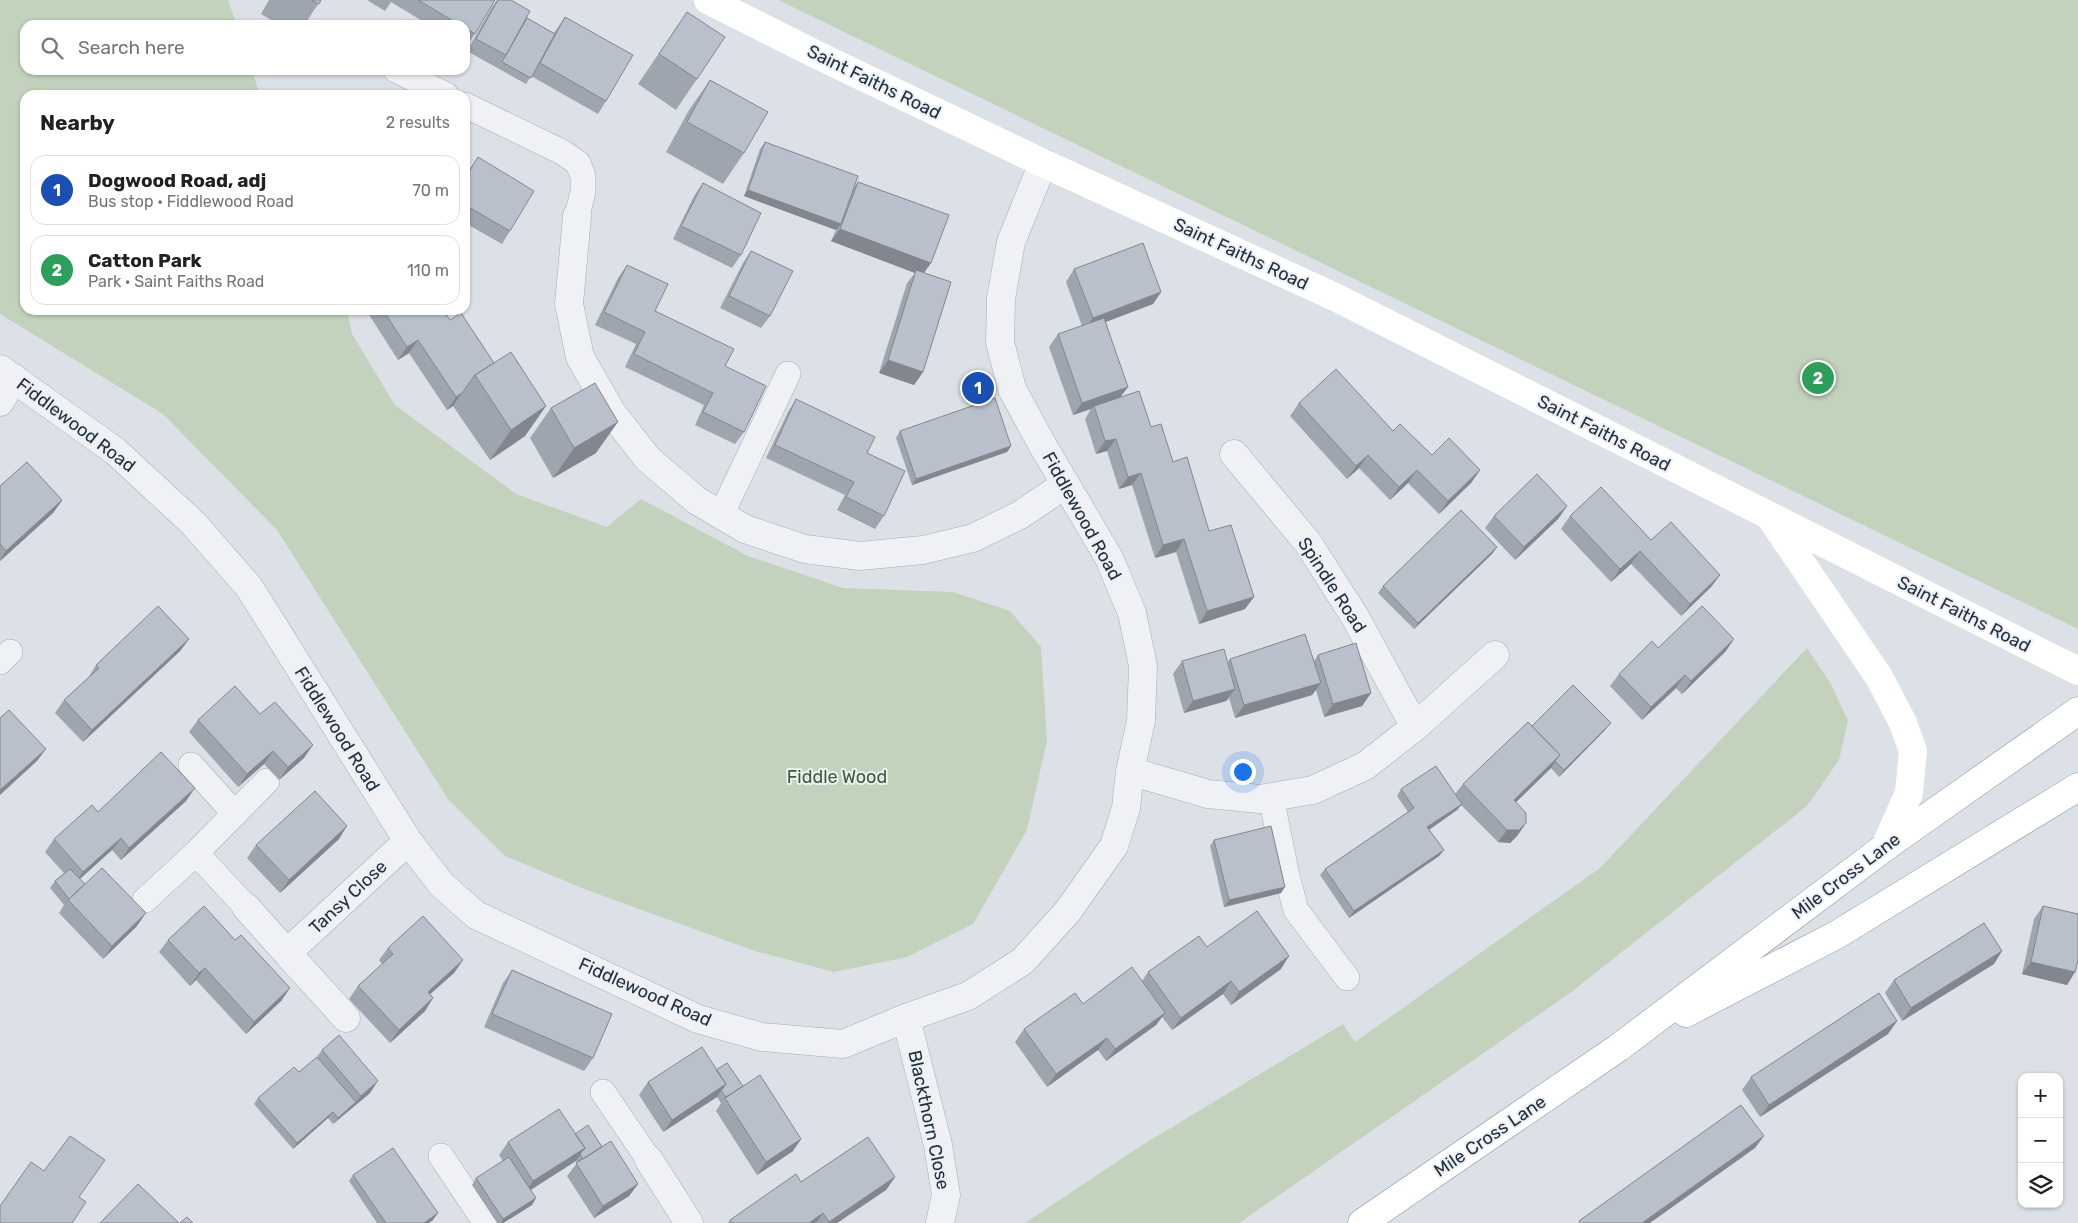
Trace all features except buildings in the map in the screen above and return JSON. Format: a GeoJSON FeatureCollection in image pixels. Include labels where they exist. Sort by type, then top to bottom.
{"type":"FeatureCollection","features":[{"type":"Feature","properties":{"kind":"main road","name":"Saint Faiths Road"},"geometry":{"type":"LineString","coordinates":[[708,0],[815,54],[1043,163],[1337,298],[2078,671]]}},
{"type":"Feature","properties":{"kind":"main road","name":"Saint Faiths Road"},"geometry":{"type":"LineString","coordinates":[[1769,516],[1879,677],[1902,723],[1913,752],[1909,793],[1885,846]]}},
{"type":"Feature","properties":{"kind":"main road","name":"Mile Cross Lane"},"geometry":{"type":"LineString","coordinates":[[1362,1223],[1618,1048],[1885,846],[2078,711]]}},
{"type":"Feature","properties":{"kind":"main road","name":"Mile Cross Lane"},"geometry":{"type":"LineString","coordinates":[[1618,1048],[1838,934],[2078,786]]}},
{"type":"Feature","properties":{"kind":"street","name":"Fiddlewood Road"},"geometry":{"type":"LineString","coordinates":[[7,374],[115,451],[193,523],[249,587],[408,841],[442,885],[476,914],[698,1019],[762,1037],[844,1044],[906,1018],[968,996],[1023,961],[1068,911],[1114,846],[1126,808],[1130,771],[1141,721],[1143,666],[1132,613],[1109,558],[1012,389],[1000,342],[1000,300],[1011,242],[1043,163]]}},
{"type":"Feature","properties":{"kind":"street"},"geometry":{"type":"LineString","coordinates":[[577,216],[569,304],[580,357],[612,413],[648,459],[696,500],[745,529],[805,549],[860,556],[923,550],[972,538],[1020,516],[1066,484]]}},
{"type":"Feature","properties":{"kind":"street"},"geometry":{"type":"LineString","coordinates":[[0,402],[7,374]]}},
{"type":"Feature","properties":{"kind":"street","name":"Spindle Road"},"geometry":{"type":"LineString","coordinates":[[1234,454],[1308,543],[1355,617],[1415,727]]}},
{"type":"Feature","properties":{"kind":"street"},"geometry":{"type":"LineString","coordinates":[[1130,771],[1208,794],[1260,798],[1312,790],[1365,766],[1415,727],[1495,655]]}},
{"type":"Feature","properties":{"kind":"street","name":"Tansy Close"},"geometry":{"type":"LineString","coordinates":[[287,953],[408,841]]}},
{"type":"Feature","properties":{"kind":"street"},"geometry":{"type":"LineString","coordinates":[[246,907],[346,1018]]}},
{"type":"Feature","properties":{"kind":"street","name":"Blackthorn Close"},"geometry":{"type":"LineString","coordinates":[[906,1018],[938,1145],[946,1195],[940,1223]]}},
{"type":"Feature","properties":{"kind":"street"},"geometry":{"type":"LineString","coordinates":[[649,1160],[687,1222]]}},
{"type":"Feature","properties":{"kind":"lane"},"geometry":{"type":"LineString","coordinates":[[406,75],[436,90]]}},
{"type":"Feature","properties":{"kind":"lane"},"geometry":{"type":"LineString","coordinates":[[470,107],[562,152],[578,163],[583,176],[583,192],[577,216]]}},
{"type":"Feature","properties":{"kind":"lane"},"geometry":{"type":"LineString","coordinates":[[721,515],[788,374]]}},
{"type":"Feature","properties":{"kind":"lane"},"geometry":{"type":"LineString","coordinates":[[191,765],[236,814]]}},
{"type":"Feature","properties":{"kind":"lane"},"geometry":{"type":"LineString","coordinates":[[145,900],[196,854],[267,781]]}},
{"type":"Feature","properties":{"kind":"lane"},"geometry":{"type":"LineString","coordinates":[[1271,797],[1296,910],[1347,978]]}},
{"type":"Feature","properties":{"kind":"lane"},"geometry":{"type":"LineString","coordinates":[[196,854],[246,907]]}},
{"type":"Feature","properties":{"kind":"lane"},"geometry":{"type":"LineString","coordinates":[[603,1092],[649,1160]]}},
{"type":"Feature","properties":{"kind":"lane"},"geometry":{"type":"LineString","coordinates":[[441,1156],[486,1223]]}},
{"type":"Feature","properties":{"kind":"green space","name":"Fiddle Wood"},"geometry":{"type":"Polygon","coordinates":[[[0,0],[228,0],[235,20],[20,20],[20,75],[254,75],[258,90],[20,90],[20,315],[348,315],[352,334],[395,405],[516,494],[607,527],[641,499],[748,556],[843,588],[953,592],[1010,611],[1041,647],[1047,740],[1027,830],[973,924],[907,957],[834,972],[755,951],[592,892],[505,856],[448,799],[277,530],[163,414],[0,314],[0,0]]]}},
{"type":"Feature","properties":{"kind":"green space"},"geometry":{"type":"Polygon","coordinates":[[[778,0],[2078,0],[2078,629],[778,0]]]}},
{"type":"Feature","properties":{"kind":"green space"},"geometry":{"type":"Polygon","coordinates":[[[1807,648],[1831,684],[1848,721],[1839,760],[1807,806],[1570,993],[1239,1223],[1025,1223],[1139,1147],[1343,1024],[1355,1042],[1600,868],[1807,648]]]}},
{"type":"Feature","properties":{"kind":"place","name":"Catton Park"},"geometry":{"type":"Point","coordinates":[1818,378]}},
{"type":"Feature","properties":{"kind":"place","name":"Dogwood Road, adj"},"geometry":{"type":"Point","coordinates":[978,388]}}]}
